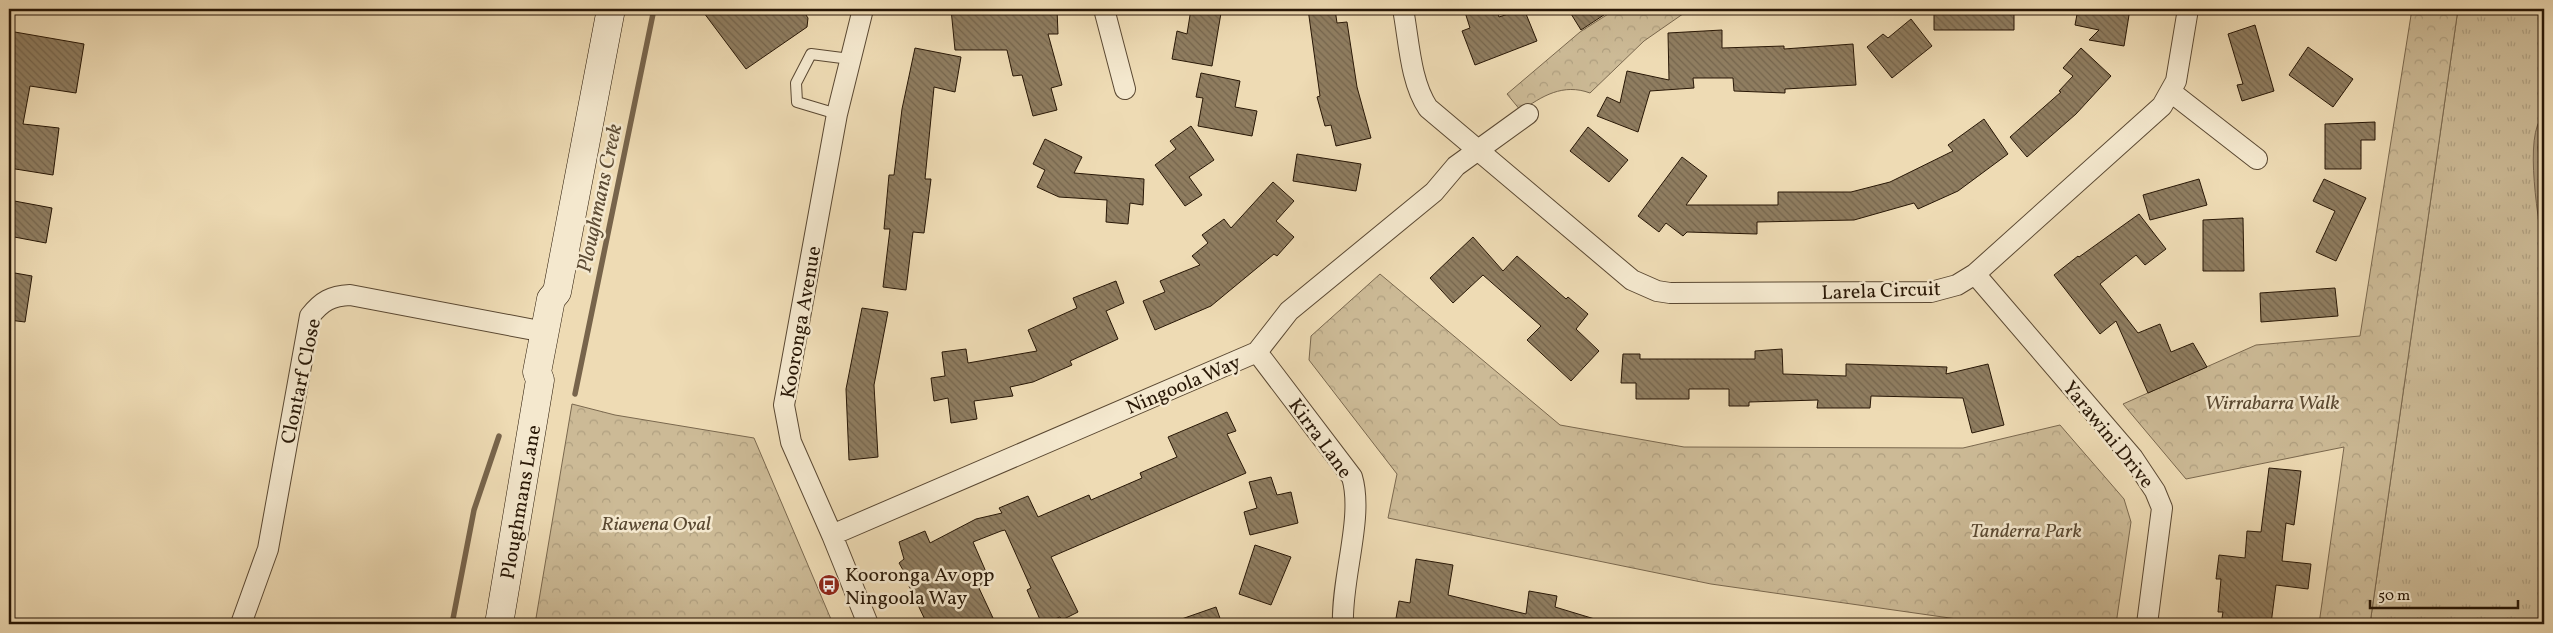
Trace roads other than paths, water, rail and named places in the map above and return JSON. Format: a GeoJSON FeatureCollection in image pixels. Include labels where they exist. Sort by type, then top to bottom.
{"type":"FeatureCollection","features":[{"type":"Feature","properties":{"kind":"street","name":"Ploughmans Lane"},"geometry":{"type":"LineString","coordinates":[[540,380],[546,374],[548,365],[560,300],[557,292],[611,9]]}},
{"type":"Feature","properties":{"kind":"street","name":"Kooronga Avenue"},"geometry":{"type":"LineString","coordinates":[[863,9],[837,114],[784,405],[791,442],[832,535],[868,624]]}},
{"type":"Feature","properties":{"kind":"street"},"geometry":{"type":"LineString","coordinates":[[1104,9],[1125,89]]}},
{"type":"Feature","properties":{"kind":"street","name":"Larela Circuit"},"geometry":{"type":"LineString","coordinates":[[1403,9],[1421,98],[1436,116],[1632,280],[1657,291],[1670,293],[1931,292],[1957,285],[1975,274],[2162,106],[2176,81],[2188,9]]}},
{"type":"Feature","properties":{"kind":"street"},"geometry":{"type":"LineString","coordinates":[[2171,92],[2257,159]]}},
{"type":"Feature","properties":{"kind":"street"},"geometry":{"type":"LineString","coordinates":[[1479,151],[1528,114]]}},
{"type":"Feature","properties":{"kind":"street","name":"Ningoola Way"},"geometry":{"type":"LineString","coordinates":[[832,535],[1257,352],[1289,311],[1434,192],[1456,166],[1479,151]]}},
{"type":"Feature","properties":{"kind":"street","name":"Yarawini Drive"},"geometry":{"type":"LineString","coordinates":[[1975,274],[2133,458],[2156,491],[2162,508],[2148,624]]}},
{"type":"Feature","properties":{"kind":"street","name":"Ploughmans Lane"},"geometry":{"type":"LineString","coordinates":[[498,624],[540,380],[537,372],[551,298],[557,292]]}},
{"type":"Feature","properties":{"kind":"street","name":"Clontarf Close"},"geometry":{"type":"LineString","coordinates":[[241,624],[268,548],[310,316],[320,303],[335,296],[350,295],[545,332]]}},
{"type":"Feature","properties":{"kind":"street","name":"Kirra Lane"},"geometry":{"type":"LineString","coordinates":[[1257,352],[1345,467],[1354,483],[1356,500],[1344,593],[1343,624]]}},
{"type":"Feature","properties":{"kind":"lane"},"geometry":{"type":"LineString","coordinates":[[837,114],[797,102],[796,83],[811,54],[850,59]]}},
{"type":"Feature","properties":{"kind":"water"},"geometry":{"type":"Polygon","coordinates":[[[2544,115],[2544,255],[2536,204],[2533,160],[2534,141],[2538,125],[2544,115]]]}},
{"type":"Feature","properties":{"kind":"waterway","name":"Ploughmans Creek"},"geometry":{"type":"LineString","coordinates":[[575,394],[654,9]]}},
{"type":"Feature","properties":{"kind":"waterway","name":"Ploughmans Creek"},"geometry":{"type":"LineString","coordinates":[[452,624],[474,510],[499,436]]}},
{"type":"Feature","properties":{"kind":"place","name":"Kooronga Av opp Ningoola Way"},"geometry":{"type":"Point","coordinates":[829,585]}},
{"type":"Feature","properties":{"kind":"park label","name":"Wirrabarra Walk"},"geometry":{"type":"Point","coordinates":[2272,402]}},
{"type":"Feature","properties":{"kind":"park label","name":"Riawena Oval"},"geometry":{"type":"Point","coordinates":[656,523]}},
{"type":"Feature","properties":{"kind":"park label","name":"Tanderra Park"},"geometry":{"type":"Point","coordinates":[2026,530]}}]}
